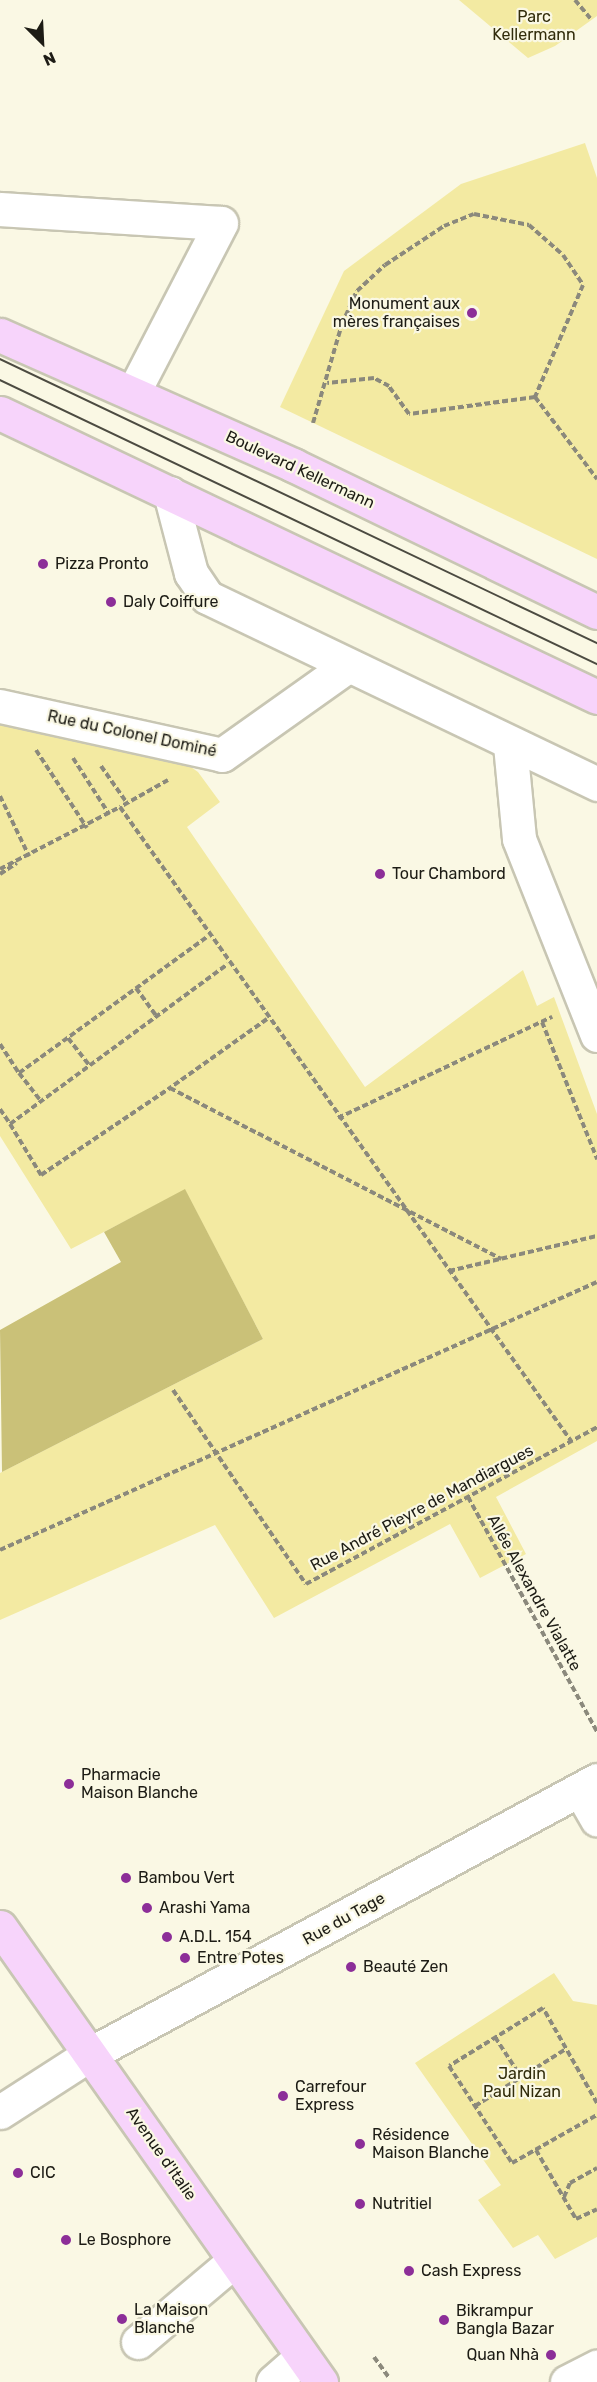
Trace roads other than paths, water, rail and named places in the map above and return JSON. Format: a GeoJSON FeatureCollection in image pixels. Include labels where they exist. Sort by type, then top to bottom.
{"type":"FeatureCollection","features":[{"type":"Feature","properties":{"kind":"main road","name":"Boulevard Kellermann"},"geometry":{"type":"LineString","coordinates":[[0,334],[133,393],[597,612]]}},
{"type":"Feature","properties":{"kind":"main road"},"geometry":{"type":"LineString","coordinates":[[0,413],[597,697]]}},
{"type":"Feature","properties":{"kind":"main road","name":"Avenue d'Italie"},"geometry":{"type":"LineString","coordinates":[[0,1927],[311,2370]]}},
{"type":"Feature","properties":{"kind":"street"},"geometry":{"type":"LineString","coordinates":[[0,209],[221,223],[133,393]]}},
{"type":"Feature","properties":{"kind":"street"},"geometry":{"type":"LineString","coordinates":[[170,493],[191,573],[207,597],[346,667],[597,784]]}},
{"type":"Feature","properties":{"kind":"street","name":"Rue du Colonel Dominé"},"geometry":{"type":"LineString","coordinates":[[0,706],[222,755],[346,667]]}},
{"type":"Feature","properties":{"kind":"street"},"geometry":{"type":"LineString","coordinates":[[510,745],[519,839],[597,1035]]}},
{"type":"Feature","properties":{"kind":"street"},"geometry":{"type":"LineString","coordinates":[[588,1785],[597,1820]]}},
{"type":"Feature","properties":{"kind":"street","name":"Rue du Tage"},"geometry":{"type":"LineString","coordinates":[[0,2112],[90,2054],[588,1785]]}},
{"type":"Feature","properties":{"kind":"street"},"geometry":{"type":"LineString","coordinates":[[138,2342],[234,2261]]}},
{"type":"Feature","properties":{"kind":"street"},"geometry":{"type":"LineString","coordinates":[[567,2382],[597,2367]]}},
{"type":"Feature","properties":{"kind":"street"},"geometry":{"type":"LineString","coordinates":[[273,2382],[311,2370]]}},
{"type":"Feature","properties":{"kind":"tram line"},"geometry":{"type":"LineString","coordinates":[[0,359],[597,643]]}},
{"type":"Feature","properties":{"kind":"tram line"},"geometry":{"type":"LineString","coordinates":[[0,380],[597,664]]}},
{"type":"Feature","properties":{"kind":"place","name":"Monument aux mères françaises"},"geometry":{"type":"Point","coordinates":[472,313]}},
{"type":"Feature","properties":{"kind":"place","name":"Pizza Pronto"},"geometry":{"type":"Point","coordinates":[43,564]}},
{"type":"Feature","properties":{"kind":"place","name":"Daly Coiffure"},"geometry":{"type":"Point","coordinates":[111,602]}},
{"type":"Feature","properties":{"kind":"place","name":"Tour Chambord"},"geometry":{"type":"Point","coordinates":[380,874]}},
{"type":"Feature","properties":{"kind":"place","name":"Pharmacie Maison Blanche"},"geometry":{"type":"Point","coordinates":[69,1784]}},
{"type":"Feature","properties":{"kind":"place","name":"Bambou Vert"},"geometry":{"type":"Point","coordinates":[126,1878]}},
{"type":"Feature","properties":{"kind":"place","name":"Arashi Yama"},"geometry":{"type":"Point","coordinates":[147,1908]}},
{"type":"Feature","properties":{"kind":"place","name":"A.D.L. 154"},"geometry":{"type":"Point","coordinates":[167,1937]}},
{"type":"Feature","properties":{"kind":"place","name":"Entre Potes"},"geometry":{"type":"Point","coordinates":[185,1958]}},
{"type":"Feature","properties":{"kind":"place","name":"Beauté Zen"},"geometry":{"type":"Point","coordinates":[351,1967]}},
{"type":"Feature","properties":{"kind":"place","name":"Carrefour Express"},"geometry":{"type":"Point","coordinates":[283,2096]}},
{"type":"Feature","properties":{"kind":"place","name":"Résidence Maison Blanche"},"geometry":{"type":"Point","coordinates":[360,2144]}},
{"type":"Feature","properties":{"kind":"place","name":"CIC"},"geometry":{"type":"Point","coordinates":[18,2173]}},
{"type":"Feature","properties":{"kind":"place","name":"Nutritiel"},"geometry":{"type":"Point","coordinates":[360,2204]}},
{"type":"Feature","properties":{"kind":"place","name":"Le Bosphore"},"geometry":{"type":"Point","coordinates":[66,2240]}},
{"type":"Feature","properties":{"kind":"place","name":"Cash Express"},"geometry":{"type":"Point","coordinates":[409,2271]}},
{"type":"Feature","properties":{"kind":"place","name":"La Maison Blanche"},"geometry":{"type":"Point","coordinates":[122,2319]}},
{"type":"Feature","properties":{"kind":"place","name":"Bikrampur Bangla Bazar"},"geometry":{"type":"Point","coordinates":[444,2320]}},
{"type":"Feature","properties":{"kind":"place","name":"Quan Nhà"},"geometry":{"type":"Point","coordinates":[551,2355]}},
{"type":"Feature","properties":{"kind":"park label","name":"Parc Kellermann"},"geometry":{"type":"Point","coordinates":[534,26]}},
{"type":"Feature","properties":{"kind":"park label","name":"Jardin Paul Nizan"},"geometry":{"type":"Point","coordinates":[522,2083]}}]}
